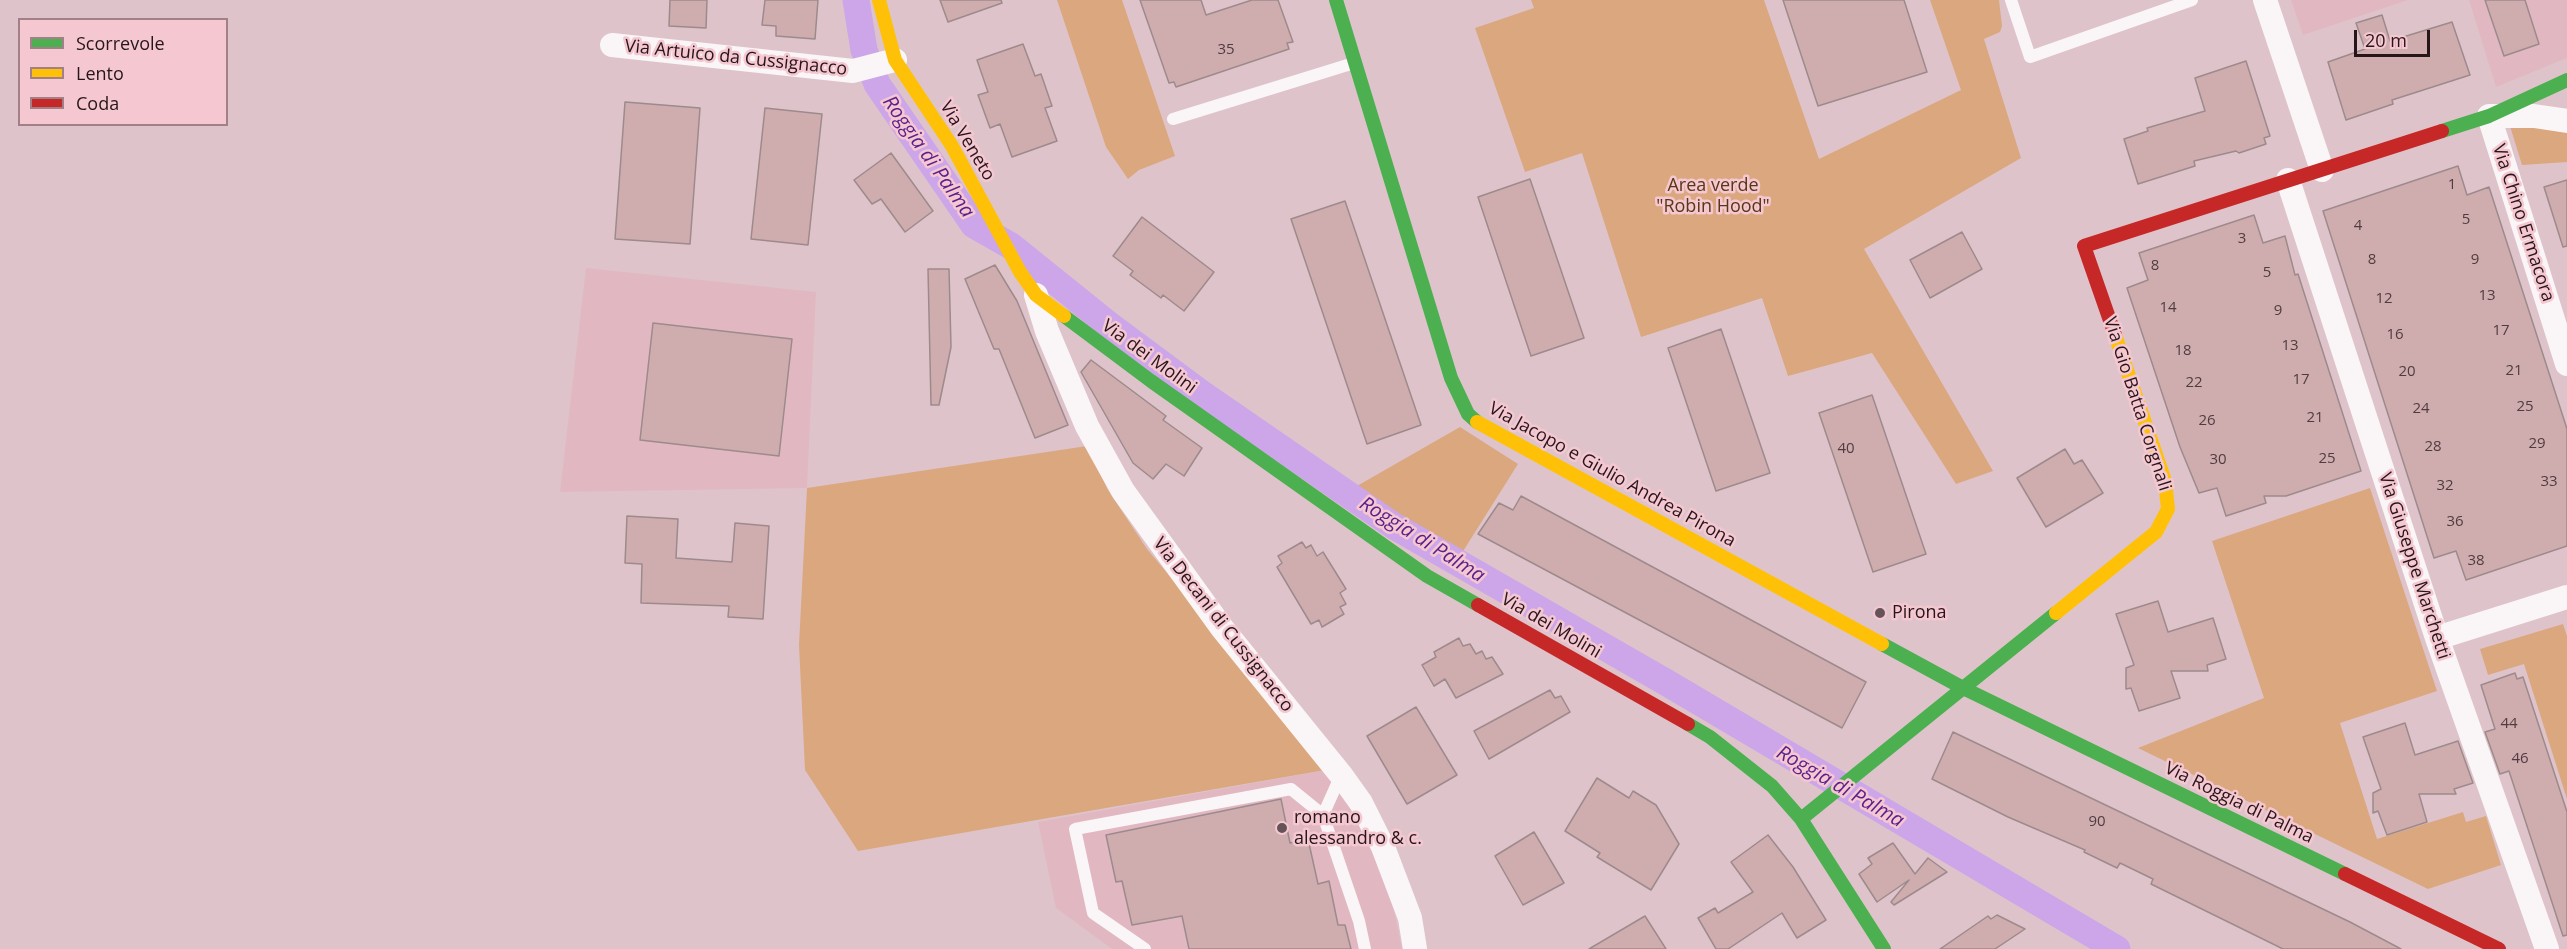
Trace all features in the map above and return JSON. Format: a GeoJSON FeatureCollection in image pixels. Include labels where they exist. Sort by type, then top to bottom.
{"type":"FeatureCollection","features":[{"type":"Feature","properties":{"kind":"street","name":"Via Veneto"},"geometry":{"type":"LineString","coordinates":[[879,0],[888,62],[952,146],[1020,272],[1036,295]]}},
{"type":"Feature","properties":{"kind":"street","name":"Via Jacopo e Giulio Andrea Pirona"},"geometry":{"type":"LineString","coordinates":[[1336,0],[1451,378],[1468,414],[1482,427],[1496,435],[1963,688]]}},
{"type":"Feature","properties":{"kind":"street"},"geometry":{"type":"LineString","coordinates":[[2265,0],[2322,170]]}},
{"type":"Feature","properties":{"kind":"street","name":"Via Artuico da Cussignacco"},"geometry":{"type":"LineString","coordinates":[[612,45],[853,70],[888,62]]}},
{"type":"Feature","properties":{"kind":"street","name":"Via Gio Batta Corgnali"},"geometry":{"type":"LineString","coordinates":[[1801,819],[2156,532],[2168,509],[2165,481],[2084,246],[2489,116],[2567,80]]}},
{"type":"Feature","properties":{"kind":"street","name":"Via Gio Batta Corgnali"},"geometry":{"type":"LineString","coordinates":[[2489,116],[2534,116],[2567,121]]}},
{"type":"Feature","properties":{"kind":"street","name":"Via Chino Ermacora"},"geometry":{"type":"LineString","coordinates":[[2489,116],[2567,364]]}},
{"type":"Feature","properties":{"kind":"street","name":"Via Giuseppe Marchetti"},"geometry":{"type":"LineString","coordinates":[[2288,180],[2437,638],[2547,949]]}},
{"type":"Feature","properties":{"kind":"street","name":"Via Decani di Cussignacco"},"geometry":{"type":"LineString","coordinates":[[1036,295],[1047,331],[1087,426],[1123,491],[1222,628],[1341,774],[1361,803],[1383,847],[1410,918],[1415,949]]}},
{"type":"Feature","properties":{"kind":"street","name":"Via dei Molini"},"geometry":{"type":"LineString","coordinates":[[1036,295],[1151,381],[1427,576],[1710,737],[1772,786],[1801,819],[1884,949]]}},
{"type":"Feature","properties":{"kind":"street"},"geometry":{"type":"LineString","coordinates":[[2437,638],[2567,597]]}},
{"type":"Feature","properties":{"kind":"street","name":"Via Roggia di Palma"},"geometry":{"type":"LineString","coordinates":[[1963,688],[2499,949]]}},
{"type":"Feature","properties":{"kind":"lane"},"geometry":{"type":"LineString","coordinates":[[2011,0],[2030,57],[2192,0]]}},
{"type":"Feature","properties":{"kind":"lane"},"geometry":{"type":"LineString","coordinates":[[1173,118],[1355,62]]}},
{"type":"Feature","properties":{"kind":"lane"},"geometry":{"type":"LineString","coordinates":[[1323,815],[1341,774]]}},
{"type":"Feature","properties":{"kind":"lane"},"geometry":{"type":"LineString","coordinates":[[1145,949],[1093,913],[1075,829],[1292,789],[1323,815],[1359,921],[1365,949]]}},
{"type":"Feature","properties":{"kind":"shaded area"},"geometry":{"type":"Polygon","coordinates":[[[2291,0],[2408,0],[2303,35],[2291,0]]]}},
{"type":"Feature","properties":{"kind":"shaded area"},"geometry":{"type":"Polygon","coordinates":[[[2469,0],[2567,0],[2567,58],[2496,87],[2469,0]]]}},
{"type":"Feature","properties":{"kind":"shaded area"},"geometry":{"type":"Polygon","coordinates":[[[586,268],[816,292],[807,488],[560,492],[586,268]]]}},
{"type":"Feature","properties":{"kind":"shaded area"},"geometry":{"type":"Polygon","coordinates":[[[1331,769],[1370,841],[1393,905],[1402,949],[1112,949],[1056,908],[1038,822],[1331,769]]]}},
{"type":"Feature","properties":{"kind":"green space"},"geometry":{"type":"Polygon","coordinates":[[[1057,0],[1122,0],[1175,156],[1139,170],[1128,179],[1106,147],[1057,0]]]}},
{"type":"Feature","properties":{"kind":"green space","name":"Area verde \"Robin Hood\""},"geometry":{"type":"Polygon","coordinates":[[[1531,0],[1764,0],[1819,159],[1961,90],[1930,0],[1999,0],[2002,26],[2000,32],[1984,39],[2021,158],[1864,249],[1993,471],[1956,484],[1872,353],[1788,376],[1762,298],[1641,337],[1582,153],[1525,172],[1475,28],[1534,8],[1531,0]]]}},
{"type":"Feature","properties":{"kind":"green space"},"geometry":{"type":"Polygon","coordinates":[[[2510,126],[2567,129],[2567,162],[2522,165],[2510,126]]]}},
{"type":"Feature","properties":{"kind":"green space"},"geometry":{"type":"Polygon","coordinates":[[[1460,427],[1518,464],[1460,556],[1414,528],[1357,486],[1460,427]]]}},
{"type":"Feature","properties":{"kind":"green space"},"geometry":{"type":"Polygon","coordinates":[[[1087,446],[1108,490],[1147,549],[1331,769],[858,851],[805,770],[799,645],[807,488],[1087,446]]]}},
{"type":"Feature","properties":{"kind":"green space"},"geometry":{"type":"Polygon","coordinates":[[[2370,488],[2437,691],[2340,723],[2377,839],[2463,812],[2466,822],[2486,816],[2501,865],[2428,889],[2138,748],[2264,698],[2212,541],[2370,488]]]}},
{"type":"Feature","properties":{"kind":"green space"},"geometry":{"type":"Polygon","coordinates":[[[2563,624],[2567,636],[2567,799],[2524,664],[2488,675],[2480,649],[2563,624]]]}},
{"type":"Feature","properties":{"kind":"building"},"geometry":{"type":"Polygon","coordinates":[[[670,0],[707,0],[706,28],[669,26],[670,0]]]}},
{"type":"Feature","properties":{"kind":"building"},"geometry":{"type":"Polygon","coordinates":[[[765,0],[818,0],[815,39],[776,36],[776,26],[762,25],[765,0]]]}},
{"type":"Feature","properties":{"kind":"building"},"geometry":{"type":"Polygon","coordinates":[[[940,0],[1001,0],[1002,3],[948,22],[940,0]]]}},
{"type":"Feature","properties":{"kind":"building"},"geometry":{"type":"Polygon","coordinates":[[[1140,0],[1201,0],[1206,15],[1252,0],[1278,0],[1293,42],[1287,43],[1289,49],[1176,87],[1174,82],[1169,83],[1140,0]]]}},
{"type":"Feature","properties":{"kind":"building"},"geometry":{"type":"Polygon","coordinates":[[[1783,0],[1904,0],[1927,72],[1818,106],[1783,0]]]}},
{"type":"Feature","properties":{"kind":"building"},"geometry":{"type":"Polygon","coordinates":[[[2485,0],[2525,0],[2539,44],[2504,56],[2485,0]]]}},
{"type":"Feature","properties":{"kind":"building"},"geometry":{"type":"Polygon","coordinates":[[[2382,15],[2390,41],[2452,22],[2470,75],[2392,100],[2393,104],[2346,120],[2328,62],[2365,49],[2356,23],[2382,15]]]}},
{"type":"Feature","properties":{"kind":"building"},"geometry":{"type":"Polygon","coordinates":[[[1023,44],[1035,76],[1041,74],[1052,106],[1045,108],[1057,141],[1012,157],[1000,124],[990,128],[978,95],[988,92],[977,60],[1023,44]]]}},
{"type":"Feature","properties":{"kind":"building"},"geometry":{"type":"Polygon","coordinates":[[[2246,61],[2270,136],[2264,138],[2266,144],[2239,153],[2236,151],[2194,161],[2195,166],[2138,184],[2124,139],[2148,131],[2147,128],[2205,111],[2195,78],[2246,61]]]}},
{"type":"Feature","properties":{"kind":"building"},"geometry":{"type":"Polygon","coordinates":[[[625,102],[700,108],[690,244],[615,239],[625,102]]]}},
{"type":"Feature","properties":{"kind":"building"},"geometry":{"type":"Polygon","coordinates":[[[765,108],[822,114],[808,245],[751,239],[765,108]]]}},
{"type":"Feature","properties":{"kind":"building"},"geometry":{"type":"Polygon","coordinates":[[[891,153],[933,211],[905,232],[881,199],[872,204],[854,180],[891,153]]]}},
{"type":"Feature","properties":{"kind":"building"},"geometry":{"type":"Polygon","coordinates":[[[2458,166],[2467,195],[2489,187],[2567,429],[2567,546],[2466,580],[2456,551],[2434,558],[2323,211],[2458,166]]]}},
{"type":"Feature","properties":{"kind":"building"},"geometry":{"type":"Polygon","coordinates":[[[1530,179],[1584,338],[1531,356],[1478,197],[1530,179]]]}},
{"type":"Feature","properties":{"kind":"building"},"geometry":{"type":"Polygon","coordinates":[[[2567,180],[2567,246],[2563,247],[2544,187],[2567,180]]]}},
{"type":"Feature","properties":{"kind":"building"},"geometry":{"type":"Polygon","coordinates":[[[1345,201],[1421,425],[1367,444],[1291,219],[1345,201]]]}},
{"type":"Feature","properties":{"kind":"building"},"geometry":{"type":"Polygon","coordinates":[[[2254,215],[2263,243],[2285,236],[2295,275],[2298,274],[2361,471],[2286,496],[2264,496],[2266,503],[2226,516],[2217,488],[2199,493],[2180,447],[2127,288],[2148,280],[2139,253],[2254,215]]]}},
{"type":"Feature","properties":{"kind":"building"},"geometry":{"type":"Polygon","coordinates":[[[1142,217],[1214,272],[1184,311],[1163,295],[1161,298],[1130,275],[1133,271],[1113,256],[1142,217]]]}},
{"type":"Feature","properties":{"kind":"building"},"geometry":{"type":"Polygon","coordinates":[[[1962,232],[1982,269],[1930,298],[1910,260],[1962,232]]]}},
{"type":"Feature","properties":{"kind":"building"},"geometry":{"type":"Polygon","coordinates":[[[995,265],[1017,301],[1068,425],[1035,438],[999,349],[994,349],[965,279],[995,265]]]}},
{"type":"Feature","properties":{"kind":"building"},"geometry":{"type":"Polygon","coordinates":[[[928,269],[949,269],[951,347],[939,405],[931,405],[928,269]]]}},
{"type":"Feature","properties":{"kind":"building"},"geometry":{"type":"Polygon","coordinates":[[[653,323],[792,339],[779,456],[640,440],[653,323]]]}},
{"type":"Feature","properties":{"kind":"building"},"geometry":{"type":"Polygon","coordinates":[[[1721,329],[1770,473],[1716,491],[1668,348],[1721,329]]]}},
{"type":"Feature","properties":{"kind":"building"},"geometry":{"type":"Polygon","coordinates":[[[1091,360],[1166,416],[1163,420],[1202,448],[1184,476],[1166,464],[1153,479],[1133,463],[1081,372],[1091,360]]]}},
{"type":"Feature","properties":{"kind":"building"},"geometry":{"type":"Polygon","coordinates":[[[1872,395],[1926,554],[1873,572],[1819,413],[1872,395]]]}},
{"type":"Feature","properties":{"kind":"building"},"geometry":{"type":"Polygon","coordinates":[[[2065,449],[2074,464],[2082,460],[2103,493],[2046,527],[2017,478],[2065,449]]]}},
{"type":"Feature","properties":{"kind":"building"},"geometry":{"type":"Polygon","coordinates":[[[1521,496],[1866,682],[1842,728],[1478,534],[1499,503],[1513,510],[1521,496]]]}},
{"type":"Feature","properties":{"kind":"building"},"geometry":{"type":"Polygon","coordinates":[[[627,516],[678,519],[676,558],[732,562],[735,523],[769,526],[763,619],[728,617],[729,606],[641,603],[642,564],[625,563],[627,516]]]}},
{"type":"Feature","properties":{"kind":"building"},"geometry":{"type":"Polygon","coordinates":[[[1302,542],[1306,548],[1311,545],[1317,556],[1323,552],[1346,589],[1340,593],[1346,604],[1340,607],[1344,614],[1322,627],[1319,620],[1311,624],[1277,567],[1282,563],[1278,556],[1302,542]]]}},
{"type":"Feature","properties":{"kind":"building"},"geometry":{"type":"Polygon","coordinates":[[[2158,601],[2168,632],[2213,618],[2226,659],[2207,665],[2208,671],[2171,671],[2180,698],[2139,711],[2131,688],[2126,689],[2126,668],[2134,665],[2116,614],[2158,601]]]}},
{"type":"Feature","properties":{"kind":"building"},"geometry":{"type":"Polygon","coordinates":[[[1459,638],[1463,646],[1470,644],[1476,654],[1482,651],[1486,659],[1492,657],[1503,674],[1456,698],[1445,679],[1434,686],[1422,665],[1436,657],[1434,652],[1459,638]]]}},
{"type":"Feature","properties":{"kind":"building"},"geometry":{"type":"Polygon","coordinates":[[[2515,673],[2517,679],[2523,677],[2567,812],[2567,935],[2563,936],[2509,771],[2500,774],[2485,732],[2495,729],[2481,685],[2515,673]]]}},
{"type":"Feature","properties":{"kind":"building"},"geometry":{"type":"Polygon","coordinates":[[[1550,690],[1555,698],[1561,696],[1570,712],[1489,759],[1474,731],[1550,690]]]}},
{"type":"Feature","properties":{"kind":"building"},"geometry":{"type":"Polygon","coordinates":[[[1416,707],[1457,775],[1407,804],[1367,736],[1416,707]]]}},
{"type":"Feature","properties":{"kind":"building"},"geometry":{"type":"Polygon","coordinates":[[[2405,723],[2415,755],[2458,741],[2473,783],[2454,789],[2456,794],[2419,794],[2427,822],[2387,835],[2378,811],[2373,813],[2373,793],[2381,789],[2363,737],[2405,723]]]}},
{"type":"Feature","properties":{"kind":"building"},"geometry":{"type":"Polygon","coordinates":[[[1953,732],[2350,922],[2401,949],[2283,949],[2151,884],[2153,879],[2120,863],[2117,868],[2084,852],[2085,850],[2008,817],[1932,779],[1953,732]]]}},
{"type":"Feature","properties":{"kind":"building"},"geometry":{"type":"Polygon","coordinates":[[[1597,778],[1629,798],[1633,791],[1656,805],[1679,844],[1651,890],[1597,857],[1600,853],[1565,831],[1597,778]]]}},
{"type":"Feature","properties":{"kind":"building"},"geometry":{"type":"Polygon","coordinates":[[[1281,799],[1290,843],[1308,839],[1318,884],[1329,881],[1338,925],[1345,925],[1351,949],[1189,949],[1182,916],[1132,925],[1122,881],[1116,882],[1106,835],[1281,799]]]}},
{"type":"Feature","properties":{"kind":"building"},"geometry":{"type":"Polygon","coordinates":[[[1534,832],[1564,883],[1523,905],[1495,856],[1534,832]]]}},
{"type":"Feature","properties":{"kind":"building"},"geometry":{"type":"Polygon","coordinates":[[[1768,835],[1793,867],[1826,920],[1797,938],[1782,913],[1728,949],[1716,949],[1698,918],[1715,908],[1718,913],[1753,892],[1731,862],[1768,835]]]}},
{"type":"Feature","properties":{"kind":"building"},"geometry":{"type":"Polygon","coordinates":[[[1893,843],[1915,874],[1928,858],[1947,872],[1894,905],[1891,902],[1909,880],[1877,902],[1859,874],[1872,864],[1868,858],[1893,843]]]}},
{"type":"Feature","properties":{"kind":"building"},"geometry":{"type":"Polygon","coordinates":[[[1997,915],[2025,929],[1995,949],[1940,949],[1988,916],[1991,919],[1997,915]]]}},
{"type":"Feature","properties":{"kind":"building"},"geometry":{"type":"Polygon","coordinates":[[[1645,916],[1666,949],[1589,949],[1645,916]]]}},
{"type":"Feature","properties":{"kind":"waterway","name":"Roggia di Palma"},"geometry":{"type":"LineString","coordinates":[[856,0],[864,50],[877,84],[974,225],[1011,246],[1108,324],[1201,393],[1394,526],[1669,684],[2117,949]]}},
{"type":"Feature","properties":{"kind":"traffic: fast"},"geometry":{"type":"LineString","coordinates":[[1336,0],[1451,378],[1468,414],[1477,422]]}},
{"type":"Feature","properties":{"kind":"traffic: fast"},"geometry":{"type":"LineString","coordinates":[[2442,131],[2489,116],[2567,80]]}},
{"type":"Feature","properties":{"kind":"traffic: fast"},"geometry":{"type":"LineString","coordinates":[[1064,316],[1151,381],[1427,576],[1478,605]]}},
{"type":"Feature","properties":{"kind":"traffic: fast"},"geometry":{"type":"LineString","coordinates":[[1801,819],[2056,613]]}},
{"type":"Feature","properties":{"kind":"traffic: fast"},"geometry":{"type":"LineString","coordinates":[[1882,644],[1963,688],[2345,874]]}},
{"type":"Feature","properties":{"kind":"traffic: fast"},"geometry":{"type":"LineString","coordinates":[[1688,724],[1710,737],[1772,786],[1801,819],[1884,949]]}},
{"type":"Feature","properties":{"kind":"traffic: slow"},"geometry":{"type":"LineString","coordinates":[[879,0],[895,60],[952,146],[1020,272],[1036,295],[1064,316]]}},
{"type":"Feature","properties":{"kind":"traffic: slow"},"geometry":{"type":"LineString","coordinates":[[2056,613],[2156,532],[2168,509],[2165,481],[2115,335]]}},
{"type":"Feature","properties":{"kind":"traffic: slow"},"geometry":{"type":"LineString","coordinates":[[1477,422],[1882,644]]}},
{"type":"Feature","properties":{"kind":"traffic: jam"},"geometry":{"type":"LineString","coordinates":[[2115,335],[2084,246],[2442,131]]}},
{"type":"Feature","properties":{"kind":"traffic: jam"},"geometry":{"type":"LineString","coordinates":[[1478,605],[1688,724]]}},
{"type":"Feature","properties":{"kind":"traffic: jam"},"geometry":{"type":"LineString","coordinates":[[2345,874],[2499,949]]}},
{"type":"Feature","properties":{"kind":"place","name":"Pirona"},"geometry":{"type":"Point","coordinates":[1880,613]}},
{"type":"Feature","properties":{"kind":"place","name":"romano alessandro & c."},"geometry":{"type":"Point","coordinates":[1282,828]}}]}
